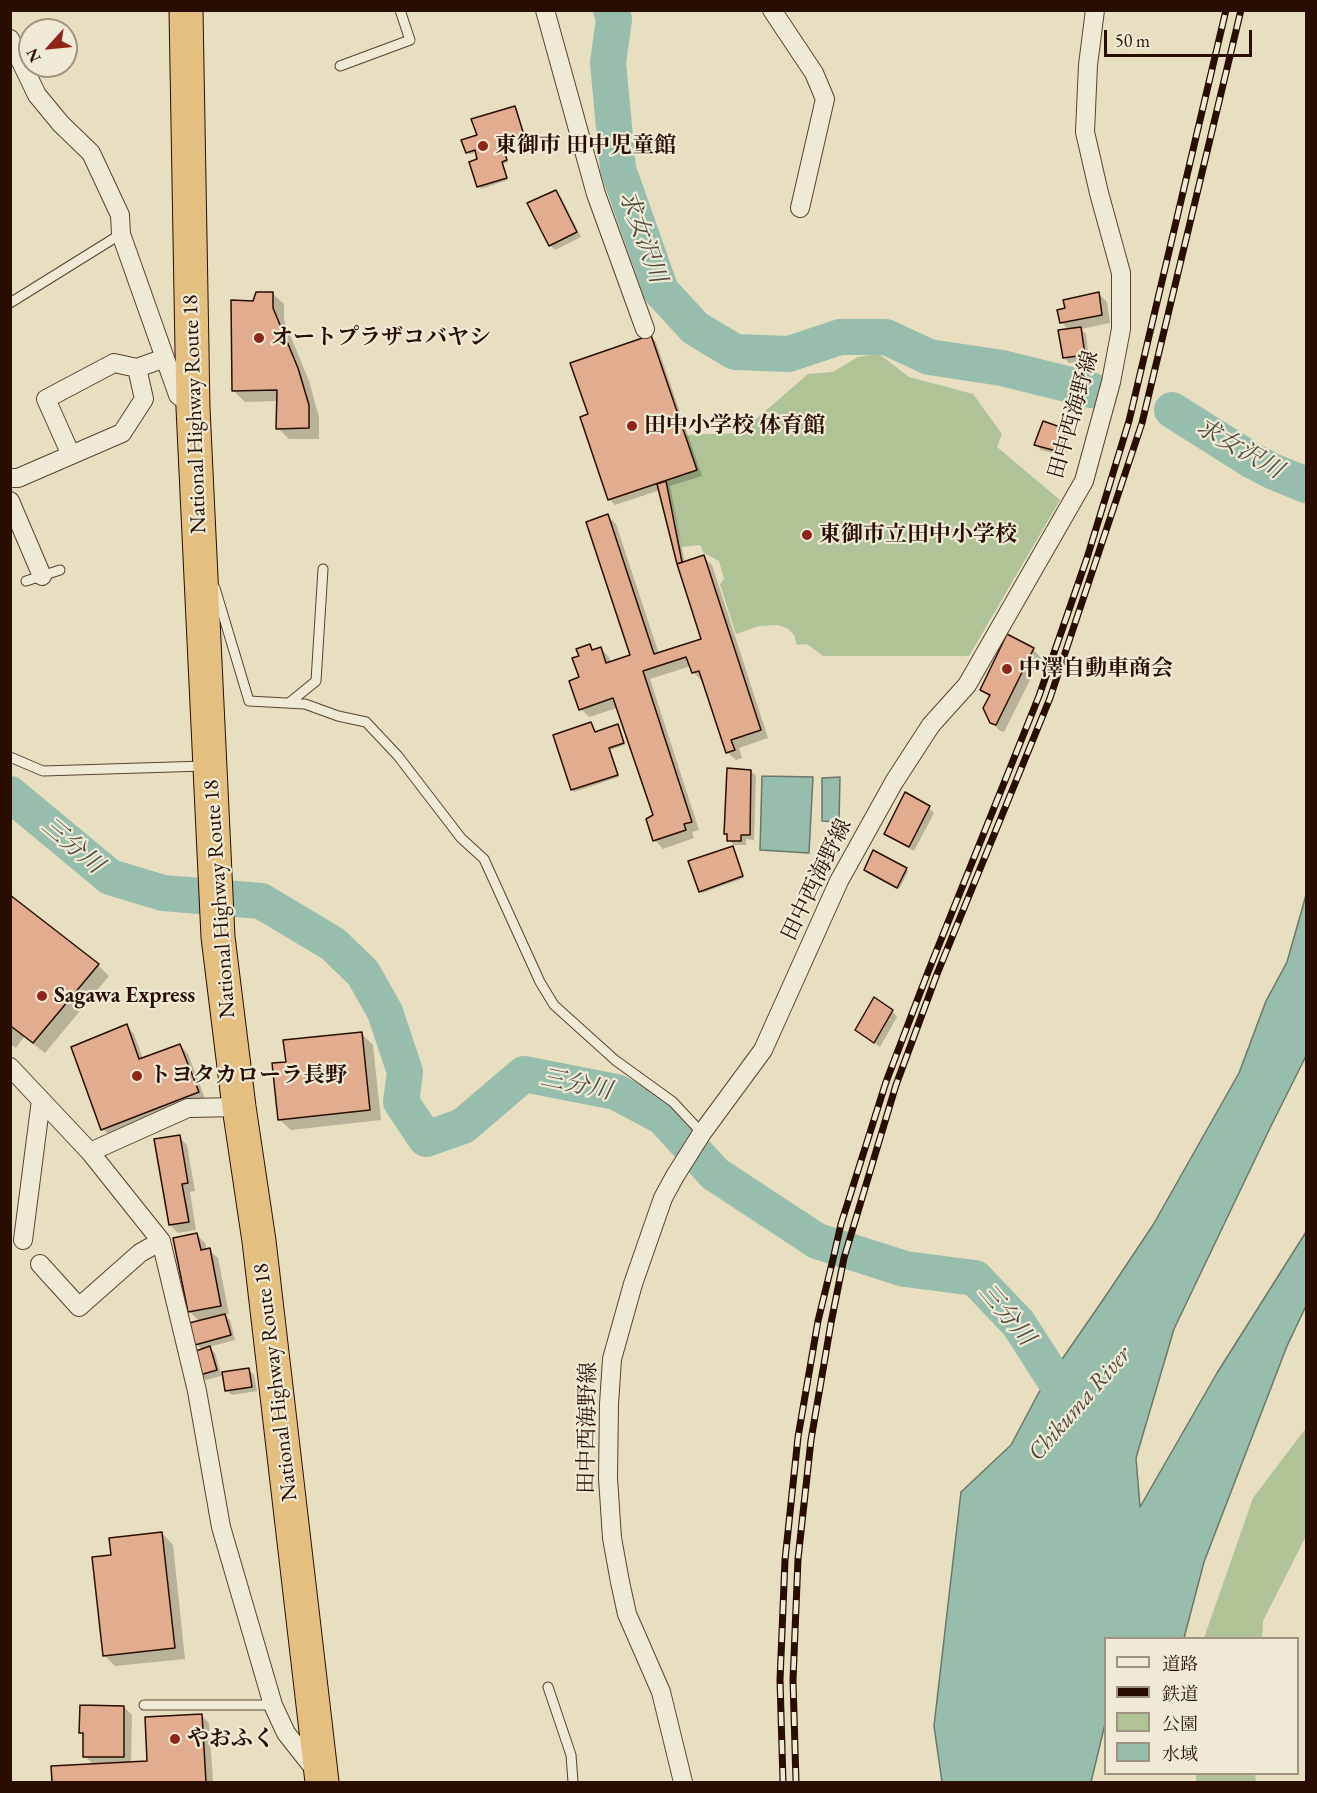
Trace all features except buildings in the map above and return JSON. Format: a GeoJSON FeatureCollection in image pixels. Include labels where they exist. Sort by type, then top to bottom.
{"type":"FeatureCollection","features":[{"type":"Feature","properties":{"kind":"highway","name":"National Highway Route 18"},"geometry":{"type":"LineString","coordinates":[[186,10],[193,408],[218,937],[260,1252],[322,1780]]}},
{"type":"Feature","properties":{"kind":"street"},"geometry":{"type":"LineString","coordinates":[[544,10],[596,194],[645,329]]}},
{"type":"Feature","properties":{"kind":"street"},"geometry":{"type":"LineString","coordinates":[[772,10],[814,74],[825,99],[800,208]]}},
{"type":"Feature","properties":{"kind":"street","name":"田中西海野線"},"geometry":{"type":"LineString","coordinates":[[683,1782],[661,1692],[627,1614],[612,1538],[608,1478],[612,1359],[633,1284],[663,1198],[702,1133],[763,1050],[839,881],[894,782],[930,725],[967,685],[1084,481],[1111,382],[1121,329],[1121,273],[1085,132],[1088,65],[1095,10]]}},
{"type":"Feature","properties":{"kind":"street"},"geometry":{"type":"LineString","coordinates":[[10,39],[37,95],[91,153],[120,215],[121,234],[178,395],[193,408]]}},
{"type":"Feature","properties":{"kind":"street"},"geometry":{"type":"LineString","coordinates":[[70,455],[46,399],[114,363],[137,368],[165,358]]}},
{"type":"Feature","properties":{"kind":"street"},"geometry":{"type":"LineString","coordinates":[[10,478],[18,478],[122,433],[144,399],[137,368]]}},
{"type":"Feature","properties":{"kind":"street"},"geometry":{"type":"LineString","coordinates":[[10,501],[34,578]]}},
{"type":"Feature","properties":{"kind":"street"},"geometry":{"type":"LineString","coordinates":[[10,1067],[90,1152],[161,1240],[196,1391],[221,1527],[273,1705],[286,1733],[322,1780]]}},
{"type":"Feature","properties":{"kind":"street"},"geometry":{"type":"LineString","coordinates":[[23,1240],[41,1100]]}},
{"type":"Feature","properties":{"kind":"street"},"geometry":{"type":"LineString","coordinates":[[90,1152],[188,1108],[239,1107]]}},
{"type":"Feature","properties":{"kind":"street"},"geometry":{"type":"LineString","coordinates":[[40,1264],[79,1307],[140,1253],[161,1240]]}},
{"type":"Feature","properties":{"kind":"lane"},"geometry":{"type":"LineString","coordinates":[[340,66],[410,40],[400,10]]}},
{"type":"Feature","properties":{"kind":"lane"},"geometry":{"type":"LineString","coordinates":[[10,303],[121,234]]}},
{"type":"Feature","properties":{"kind":"lane"},"geometry":{"type":"LineString","coordinates":[[289,703],[316,681],[323,569]]}},
{"type":"Feature","properties":{"kind":"lane"},"geometry":{"type":"LineString","coordinates":[[34,578],[60,570]]}},
{"type":"Feature","properties":{"kind":"lane"},"geometry":{"type":"LineString","coordinates":[[200,570],[216,591],[249,701],[305,704],[338,716],[366,722],[398,756],[462,838],[484,859],[540,982],[554,1005],[615,1060],[673,1102],[702,1133]]}},
{"type":"Feature","properties":{"kind":"lane"},"geometry":{"type":"LineString","coordinates":[[10,758],[43,771],[210,766]]}},
{"type":"Feature","properties":{"kind":"lane"},"geometry":{"type":"LineString","coordinates":[[548,1687],[571,1755],[573,1782]]}},
{"type":"Feature","properties":{"kind":"lane"},"geometry":{"type":"LineString","coordinates":[[144,1705],[273,1705]]}},
{"type":"Feature","properties":{"kind":"green space"},"geometry":{"type":"Polygon","coordinates":[[[879,354],[909,377],[973,394],[1002,434],[997,447],[1060,500],[969,656],[823,656],[807,644],[797,645],[794,635],[787,628],[777,625],[759,626],[736,634],[720,584],[724,579],[719,561],[704,553],[700,545],[682,547],[666,481],[697,470],[685,435],[740,433],[808,374],[833,372],[858,357],[879,354]]]}},
{"type":"Feature","properties":{"kind":"green space"},"geometry":{"type":"Polygon","coordinates":[[[1306,1428],[1306,1536],[1263,1621],[1262,1637],[1204,1637],[1253,1498],[1306,1428]]]}},
{"type":"Feature","properties":{"kind":"green space"},"geometry":{"type":"Polygon","coordinates":[[[1196,1775],[1255,1775],[1256,1782],[1196,1782],[1196,1775]]]}},
{"type":"Feature","properties":{"kind":"water"},"geometry":{"type":"Polygon","coordinates":[[[762,776],[813,777],[809,853],[760,850],[762,776]]]}},
{"type":"Feature","properties":{"kind":"water"},"geometry":{"type":"Polygon","coordinates":[[[840,777],[839,822],[822,821],[822,778],[840,777]]]}},
{"type":"Feature","properties":{"kind":"water","name":"Chikuma River"},"geometry":{"type":"Polygon","coordinates":[[[1306,895],[1306,1056],[1174,1329],[1136,1458],[1140,1507],[1217,1373],[1306,1232],[1306,1306],[1287,1346],[1204,1562],[1184,1637],[1104,1637],[1104,1728],[1091,1782],[942,1782],[934,1726],[961,1492],[1011,1445],[1038,1394],[1153,1225],[1239,1073],[1266,1001],[1287,962],[1306,895]]]}},
{"type":"Feature","properties":{"kind":"waterway","name":"求女沢川"},"geometry":{"type":"LineString","coordinates":[[611,10],[614,19],[608,63],[618,169],[661,291],[695,328],[735,352],[789,354],[840,337],[886,337],[929,357],[1002,368],[1091,390]]}},
{"type":"Feature","properties":{"kind":"waterway","name":"求女沢川"},"geometry":{"type":"LineString","coordinates":[[1172,410],[1251,460],[1306,485]]}},
{"type":"Feature","properties":{"kind":"waterway","name":"三分川"},"geometry":{"type":"LineString","coordinates":[[10,794],[110,877],[163,893],[261,901],[333,944],[363,973],[385,1012],[405,1072],[401,1102],[426,1139],[463,1126],[524,1074],[616,1092],[663,1117],[715,1174],[817,1241],[905,1269],[975,1278],[1018,1323],[1074,1410]]}},
{"type":"Feature","properties":{"kind":"railway"},"geometry":{"type":"LineString","coordinates":[[783,1782],[780,1680],[785,1560],[798,1437],[818,1321],[841,1224],[886,1082],[1039,696],[1087,558],[1129,421],[1226,10]]}},
{"type":"Feature","properties":{"kind":"railway"},"geometry":{"type":"LineString","coordinates":[[796,1782],[793,1680],[798,1559],[811,1440],[844,1258],[896,1085],[937,974],[1050,698],[1142,423],[1241,10]]}},
{"type":"Feature","properties":{"kind":"place","name":"東御市 田中児童館"},"geometry":{"type":"Point","coordinates":[483,146]}},
{"type":"Feature","properties":{"kind":"place","name":"オートプラザコバヤシ"},"geometry":{"type":"Point","coordinates":[259,338]}},
{"type":"Feature","properties":{"kind":"place","name":"田中小学校 体育館"},"geometry":{"type":"Point","coordinates":[632,426]}},
{"type":"Feature","properties":{"kind":"place","name":"東御市立田中小学校"},"geometry":{"type":"Point","coordinates":[807,535]}},
{"type":"Feature","properties":{"kind":"place","name":"中澤自動車商会"},"geometry":{"type":"Point","coordinates":[1007,669]}},
{"type":"Feature","properties":{"kind":"place","name":"Sagawa Express"},"geometry":{"type":"Point","coordinates":[42,996]}},
{"type":"Feature","properties":{"kind":"place","name":"トヨタカローラ長野"},"geometry":{"type":"Point","coordinates":[137,1076]}},
{"type":"Feature","properties":{"kind":"place","name":"やおふく"},"geometry":{"type":"Point","coordinates":[175,1739]}}]}
